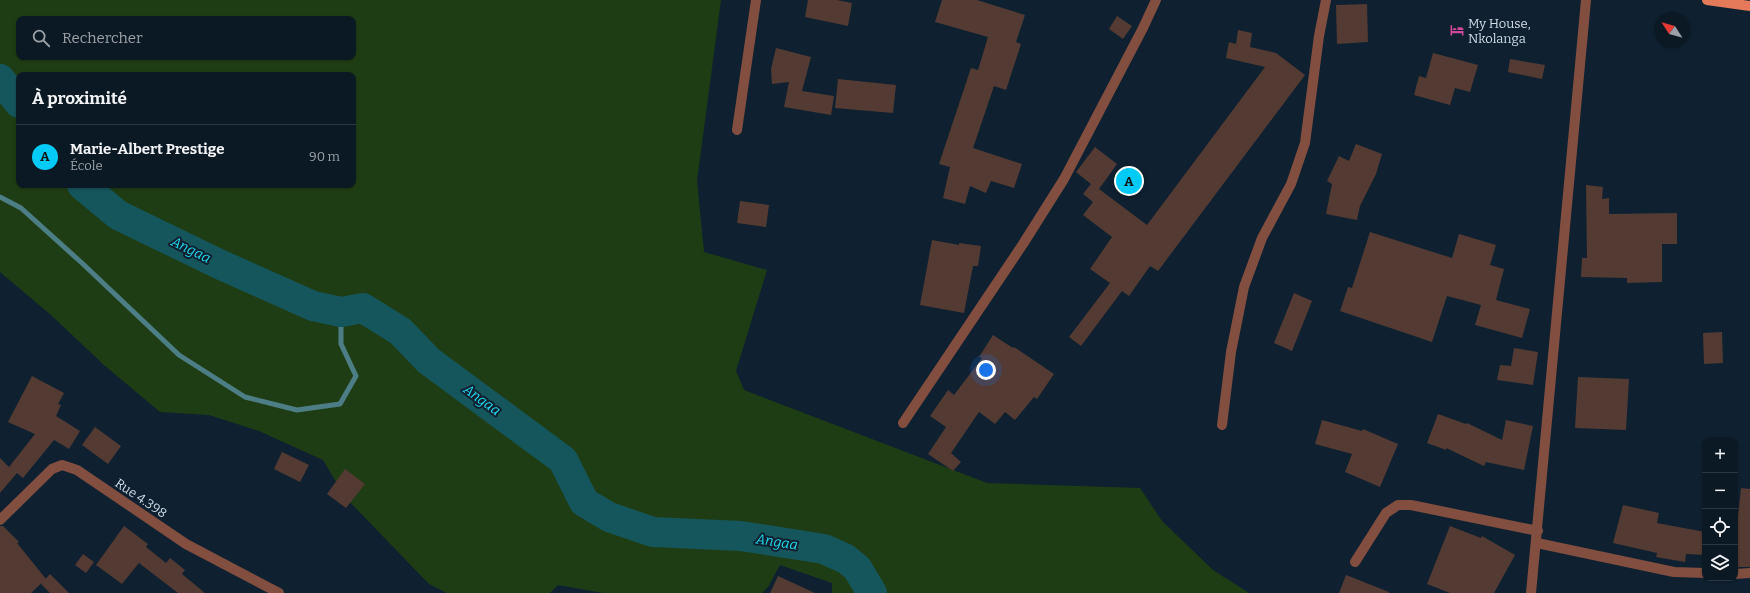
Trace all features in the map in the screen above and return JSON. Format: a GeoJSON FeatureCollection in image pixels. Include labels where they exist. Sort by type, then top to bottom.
{"type":"FeatureCollection","features":[{"type":"Feature","properties":{"kind":"main road"},"geometry":{"type":"LineString","coordinates":[[1707,0],[1750,6]]}},
{"type":"Feature","properties":{"kind":"street"},"geometry":{"type":"LineString","coordinates":[[737,130],[756,0]]}},
{"type":"Feature","properties":{"kind":"street"},"geometry":{"type":"LineString","coordinates":[[903,422],[1023,244],[1064,179],[1143,28],[1156,0]]}},
{"type":"Feature","properties":{"kind":"street"},"geometry":{"type":"LineString","coordinates":[[1222,425],[1231,352],[1244,287],[1262,238],[1291,184],[1305,143],[1319,36],[1326,0]]}},
{"type":"Feature","properties":{"kind":"street"},"geometry":{"type":"LineString","coordinates":[[1531,593],[1537,543],[1550,376],[1586,0]]}},
{"type":"Feature","properties":{"kind":"street","name":"Rue 4.398"},"geometry":{"type":"LineString","coordinates":[[0,520],[52,469],[62,465],[76,470],[186,544],[279,593]]}},
{"type":"Feature","properties":{"kind":"street"},"geometry":{"type":"LineString","coordinates":[[1355,562],[1386,513],[1398,505],[1412,505],[1538,531]]}},
{"type":"Feature","properties":{"kind":"street"},"geometry":{"type":"LineString","coordinates":[[1537,543],[1674,572],[1702,573]]}},
{"type":"Feature","properties":{"kind":"street"},"geometry":{"type":"LineString","coordinates":[[1738,574],[1750,573]]}},
{"type":"Feature","properties":{"kind":"green space"},"geometry":{"type":"Polygon","coordinates":[[[0,0],[721,0],[697,181],[704,252],[767,270],[736,371],[744,390],[987,483],[1140,488],[1162,521],[1213,570],[1249,593],[832,593],[832,583],[780,565],[768,587],[762,593],[603,593],[558,585],[550,593],[447,593],[429,584],[345,497],[323,460],[259,431],[209,415],[160,412],[104,365],[51,315],[0,272],[0,0]]]}},
{"type":"Feature","properties":{"kind":"building"},"geometry":{"type":"Polygon","coordinates":[[[808,0],[837,0],[852,3],[848,26],[805,17],[808,0]]]}},
{"type":"Feature","properties":{"kind":"building"},"geometry":{"type":"Polygon","coordinates":[[[942,0],[977,0],[1025,15],[1016,42],[1021,44],[1006,90],[994,86],[973,148],[1022,164],[1014,188],[991,181],[986,193],[970,186],[965,204],[943,198],[950,167],[939,164],[971,68],[978,70],[988,37],[935,22],[942,0]]]}},
{"type":"Feature","properties":{"kind":"building"},"geometry":{"type":"Polygon","coordinates":[[[1367,4],[1368,42],[1337,44],[1336,5],[1367,4]]]}},
{"type":"Feature","properties":{"kind":"building"},"geometry":{"type":"Polygon","coordinates":[[[1117,16],[1132,26],[1123,39],[1109,29],[1117,16]]]}},
{"type":"Feature","properties":{"kind":"building"},"geometry":{"type":"Polygon","coordinates":[[[1238,30],[1252,33],[1250,47],[1276,53],[1305,75],[1158,271],[1150,266],[1129,296],[1122,291],[1081,346],[1069,337],[1110,283],[1090,269],[1112,237],[1083,215],[1093,202],[1083,194],[1091,184],[1076,172],[1095,147],[1117,164],[1099,189],[1147,225],[1265,67],[1226,58],[1229,42],[1236,44],[1238,30]]]}},
{"type":"Feature","properties":{"kind":"building"},"geometry":{"type":"Polygon","coordinates":[[[776,48],[811,57],[802,91],[834,96],[831,115],[784,107],[789,82],[772,84],[771,69],[776,48]]]}},
{"type":"Feature","properties":{"kind":"building"},"geometry":{"type":"Polygon","coordinates":[[[1433,53],[1478,65],[1470,92],[1455,88],[1450,105],[1414,95],[1419,76],[1426,78],[1433,53]]]}},
{"type":"Feature","properties":{"kind":"building"},"geometry":{"type":"Polygon","coordinates":[[[1510,59],[1545,65],[1542,79],[1508,72],[1510,59]]]}},
{"type":"Feature","properties":{"kind":"building"},"geometry":{"type":"Polygon","coordinates":[[[838,79],[896,85],[893,113],[835,108],[838,79]]]}},
{"type":"Feature","properties":{"kind":"building"},"geometry":{"type":"Polygon","coordinates":[[[1356,144],[1382,154],[1376,174],[1360,206],[1357,220],[1326,214],[1332,184],[1327,181],[1339,156],[1349,161],[1356,144]]]}},
{"type":"Feature","properties":{"kind":"building"},"geometry":{"type":"Polygon","coordinates":[[[1586,185],[1603,187],[1602,199],[1609,198],[1609,214],[1677,213],[1677,244],[1662,244],[1662,282],[1627,283],[1627,278],[1581,277],[1582,258],[1587,258],[1586,185]]]}},
{"type":"Feature","properties":{"kind":"building"},"geometry":{"type":"Polygon","coordinates":[[[740,201],[769,205],[766,227],[737,223],[740,201]]]}},
{"type":"Feature","properties":{"kind":"building"},"geometry":{"type":"Polygon","coordinates":[[[1370,232],[1452,258],[1459,234],[1496,245],[1490,265],[1504,269],[1496,300],[1530,309],[1522,338],[1475,325],[1481,305],[1447,296],[1432,342],[1340,311],[1348,287],[1352,288],[1370,232]]]}},
{"type":"Feature","properties":{"kind":"building"},"geometry":{"type":"Polygon","coordinates":[[[932,240],[959,245],[959,243],[981,246],[978,266],[973,266],[964,313],[920,305],[932,240]]]}},
{"type":"Feature","properties":{"kind":"building"},"geometry":{"type":"Polygon","coordinates":[[[1294,293],[1312,301],[1292,351],[1274,343],[1294,293]]]}},
{"type":"Feature","properties":{"kind":"building"},"geometry":{"type":"Polygon","coordinates":[[[1722,332],[1723,363],[1704,364],[1703,333],[1722,332]]]}},
{"type":"Feature","properties":{"kind":"building"},"geometry":{"type":"Polygon","coordinates":[[[993,335],[1013,348],[1014,347],[1054,374],[1037,399],[1034,397],[1015,420],[1005,412],[995,424],[979,412],[951,453],[961,462],[953,471],[928,454],[946,427],[930,416],[948,390],[954,395],[982,358],[979,357],[993,335]]]}},
{"type":"Feature","properties":{"kind":"building"},"geometry":{"type":"Polygon","coordinates":[[[1514,348],[1538,352],[1533,385],[1497,380],[1500,365],[1511,366],[1514,348]]]}},
{"type":"Feature","properties":{"kind":"building"},"geometry":{"type":"Polygon","coordinates":[[[32,376],[64,393],[58,404],[61,405],[56,416],[80,431],[69,449],[54,440],[23,478],[17,473],[0,493],[0,458],[9,467],[35,434],[8,422],[32,376]]]}},
{"type":"Feature","properties":{"kind":"building"},"geometry":{"type":"Polygon","coordinates":[[[1578,377],[1629,379],[1626,430],[1575,428],[1578,377]]]}},
{"type":"Feature","properties":{"kind":"building"},"geometry":{"type":"Polygon","coordinates":[[[1438,414],[1466,424],[1467,423],[1502,440],[1506,420],[1533,426],[1524,470],[1486,462],[1484,466],[1446,448],[1446,450],[1427,443],[1438,414]]]}},
{"type":"Feature","properties":{"kind":"building"},"geometry":{"type":"Polygon","coordinates":[[[1322,420],[1362,431],[1363,429],[1398,444],[1380,487],[1345,472],[1352,454],[1315,444],[1322,420]]]}},
{"type":"Feature","properties":{"kind":"building"},"geometry":{"type":"Polygon","coordinates":[[[95,427],[121,446],[108,464],[82,445],[95,427]]]}},
{"type":"Feature","properties":{"kind":"building"},"geometry":{"type":"Polygon","coordinates":[[[282,452],[309,465],[300,482],[274,469],[282,452]]]}},
{"type":"Feature","properties":{"kind":"building"},"geometry":{"type":"Polygon","coordinates":[[[345,469],[365,484],[346,508],[327,494],[345,469]]]}},
{"type":"Feature","properties":{"kind":"building"},"geometry":{"type":"Polygon","coordinates":[[[1741,488],[1750,489],[1750,567],[1738,567],[1738,516],[1741,488]]]}},
{"type":"Feature","properties":{"kind":"building"},"geometry":{"type":"Polygon","coordinates":[[[1623,505],[1659,513],[1657,523],[1702,531],[1702,555],[1686,554],[1685,562],[1656,557],[1657,553],[1613,543],[1623,505]]]}},
{"type":"Feature","properties":{"kind":"building"},"geometry":{"type":"Polygon","coordinates":[[[0,526],[3,526],[19,542],[17,543],[46,579],[31,593],[0,593],[0,526]]]}},
{"type":"Feature","properties":{"kind":"building"},"geometry":{"type":"Polygon","coordinates":[[[124,526],[148,544],[146,547],[166,563],[170,558],[185,570],[182,574],[205,593],[178,593],[139,563],[122,584],[96,565],[124,526]]]}},
{"type":"Feature","properties":{"kind":"building"},"geometry":{"type":"Polygon","coordinates":[[[1450,526],[1481,538],[1482,536],[1515,555],[1494,593],[1450,593],[1427,584],[1450,526]]]}},
{"type":"Feature","properties":{"kind":"building"},"geometry":{"type":"Polygon","coordinates":[[[83,554],[94,562],[86,573],[75,565],[83,554]]]}},
{"type":"Feature","properties":{"kind":"building"},"geometry":{"type":"Polygon","coordinates":[[[50,574],[69,593],[50,593],[41,584],[50,574]]]}},
{"type":"Feature","properties":{"kind":"building"},"geometry":{"type":"Polygon","coordinates":[[[1346,575],[1389,592],[1389,593],[1339,593],[1346,575]]]}},
{"type":"Feature","properties":{"kind":"building"},"geometry":{"type":"Polygon","coordinates":[[[778,576],[815,593],[770,593],[778,576]]]}},
{"type":"Feature","properties":{"kind":"waterway","name":"Angaa"},"geometry":{"type":"LineString","coordinates":[[0,79],[16,99]]}},
{"type":"Feature","properties":{"kind":"waterway","name":"Angaa"},"geometry":{"type":"LineString","coordinates":[[86,188],[118,215],[219,264],[313,306],[341,312],[363,308],[400,331],[429,361],[563,460],[584,502],[609,517],[653,532],[741,536],[824,549],[846,559],[857,568],[872,593]]}},
{"type":"Feature","properties":{"kind":"waterway"},"geometry":{"type":"LineString","coordinates":[[0,197],[21,208],[83,264],[179,355],[245,397],[297,410],[340,404],[356,376],[341,344],[341,312]]}},
{"type":"Feature","properties":{"kind":"place","name":"My House, Nkolanga"},"geometry":{"type":"Point","coordinates":[1457,30]}},
{"type":"Feature","properties":{"kind":"place","name":"Marie-Albert Prestige"},"geometry":{"type":"Point","coordinates":[1129,181]}}]}
